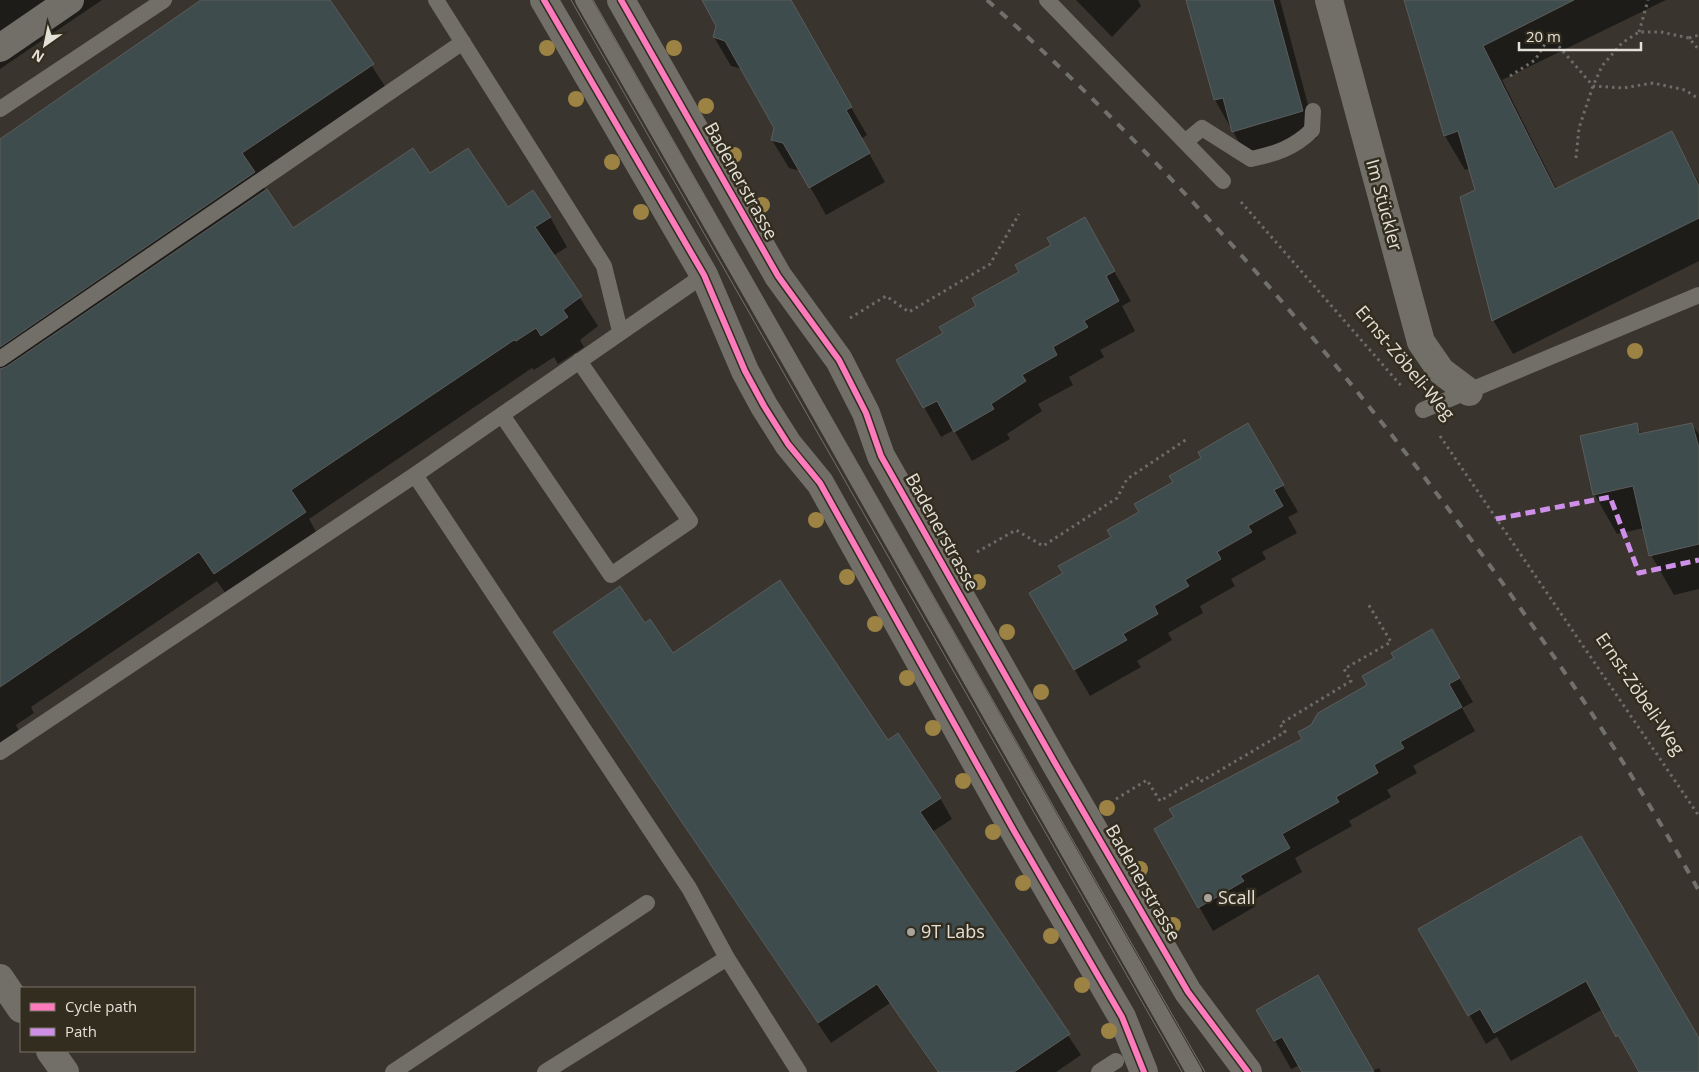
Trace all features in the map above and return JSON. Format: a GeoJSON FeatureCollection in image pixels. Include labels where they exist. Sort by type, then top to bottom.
{"type":"FeatureCollection","features":[{"type":"Feature","properties":{"kind":"street"},"geometry":{"type":"LineString","coordinates":[[0,48],[70,0]]}},
{"type":"Feature","properties":{"kind":"street"},"geometry":{"type":"LineString","coordinates":[[544,0],[704,275],[745,370],[764,406],[788,444],[820,483],[1014,831],[1122,1017],[1144,1072]]}},
{"type":"Feature","properties":{"kind":"street","name":"Badenerstrasse"},"geometry":{"type":"LineString","coordinates":[[621,0],[778,276],[839,360],[866,413],[881,456],[1055,764],[1183,984],[1248,1072]]}},
{"type":"Feature","properties":{"kind":"street","name":"Im Stückler"},"geometry":{"type":"LineString","coordinates":[[1330,0],[1421,342],[1441,372],[1468,392]]}},
{"type":"Feature","properties":{"kind":"street"},"geometry":{"type":"LineString","coordinates":[[0,978],[20,1008]]}},
{"type":"Feature","properties":{"kind":"street"},"geometry":{"type":"LineString","coordinates":[[51,1052],[65,1072]]}},
{"type":"Feature","properties":{"kind":"lane"},"geometry":{"type":"LineString","coordinates":[[0,109],[164,0]]}},
{"type":"Feature","properties":{"kind":"lane"},"geometry":{"type":"LineString","coordinates":[[436,0],[604,266],[620,331]]}},
{"type":"Feature","properties":{"kind":"lane"},"geometry":{"type":"LineString","coordinates":[[583,0],[735,263],[801,383],[1194,1072]]}},
{"type":"Feature","properties":{"kind":"lane"},"geometry":{"type":"LineString","coordinates":[[1046,0],[1223,181]]}},
{"type":"Feature","properties":{"kind":"lane"},"geometry":{"type":"LineString","coordinates":[[0,359],[463,42]]}},
{"type":"Feature","properties":{"kind":"lane"},"geometry":{"type":"LineString","coordinates":[[1185,142],[1202,128],[1252,159],[1275,154],[1299,143],[1312,130],[1313,111]]}},
{"type":"Feature","properties":{"kind":"lane"},"geometry":{"type":"LineString","coordinates":[[0,752],[415,475],[620,331],[704,275]]}},
{"type":"Feature","properties":{"kind":"lane"},"geometry":{"type":"LineString","coordinates":[[1423,410],[1699,295]]}},
{"type":"Feature","properties":{"kind":"lane"},"geometry":{"type":"LineString","coordinates":[[502,415],[611,575],[690,521],[579,361]]}},
{"type":"Feature","properties":{"kind":"lane"},"geometry":{"type":"LineString","coordinates":[[415,475],[690,888],[727,958],[799,1072]]}},
{"type":"Feature","properties":{"kind":"lane"},"geometry":{"type":"LineString","coordinates":[[393,1072],[647,903]]}},
{"type":"Feature","properties":{"kind":"lane"},"geometry":{"type":"LineString","coordinates":[[545,1072],[727,958]]}},
{"type":"Feature","properties":{"kind":"lane"},"geometry":{"type":"LineString","coordinates":[[1099,1072],[1116,1061]]}},
{"type":"Feature","properties":{"kind":"path"},"geometry":{"type":"LineString","coordinates":[[1639,32],[1648,0]]}},
{"type":"Feature","properties":{"kind":"path"},"geometry":{"type":"LineString","coordinates":[[1576,158],[1579,128],[1592,86],[1602,66],[1622,43],[1639,32],[1661,32],[1689,38],[1699,35]]}},
{"type":"Feature","properties":{"kind":"path"},"geometry":{"type":"LineString","coordinates":[[1510,76],[1535,60],[1550,36],[1592,86],[1623,88],[1654,83],[1685,90],[1699,99]]}},
{"type":"Feature","properties":{"kind":"path"},"geometry":{"type":"LineString","coordinates":[[1689,38],[1699,50]]}},
{"type":"Feature","properties":{"kind":"path"},"geometry":{"type":"LineString","coordinates":[[866,308],[886,296],[909,312],[990,264],[1019,214]]}},
{"type":"Feature","properties":{"kind":"path"},"geometry":{"type":"LineString","coordinates":[[972,555],[1016,530],[1043,546],[1117,498],[1127,479],[1187,439]]}},
{"type":"Feature","properties":{"kind":"path"},"geometry":{"type":"LineString","coordinates":[[1113,800],[1147,780],[1160,801],[1200,777],[1202,780],[1285,732],[1280,724],[1351,682],[1344,669],[1391,642],[1367,602]]}},
{"type":"Feature","properties":{"kind":"building"},"geometry":{"type":"Polygon","coordinates":[[[201,0],[330,0],[374,64],[242,153],[255,172],[0,347],[0,139],[201,0]]]}},
{"type":"Feature","properties":{"kind":"building"},"geometry":{"type":"Polygon","coordinates":[[[702,0],[791,0],[852,107],[846,110],[870,153],[809,188],[783,143],[771,140],[774,128],[725,41],[713,37],[716,26],[702,0]]]}},
{"type":"Feature","properties":{"kind":"building"},"geometry":{"type":"Polygon","coordinates":[[[1186,0],[1273,0],[1303,111],[1232,132],[1223,98],[1214,100],[1186,0]]]}},
{"type":"Feature","properties":{"kind":"building"},"geometry":{"type":"Polygon","coordinates":[[[1404,0],[1574,0],[1483,46],[1555,189],[1672,131],[1699,186],[1699,218],[1492,321],[1460,197],[1475,190],[1458,131],[1444,136],[1404,0]]]}},
{"type":"Feature","properties":{"kind":"building"},"geometry":{"type":"Polygon","coordinates":[[[413,148],[430,173],[468,148],[508,207],[533,190],[551,217],[535,227],[582,296],[563,310],[568,317],[541,336],[536,328],[516,341],[514,340],[291,490],[306,512],[214,574],[199,552],[0,687],[0,369],[6,367],[267,189],[293,228],[413,148]]]}},
{"type":"Feature","properties":{"kind":"building"},"geometry":{"type":"Polygon","coordinates":[[[1085,217],[1115,271],[1106,276],[1119,301],[1084,321],[1088,327],[1053,347],[1057,355],[1022,375],[1026,381],[991,404],[994,409],[954,432],[937,401],[923,408],[896,360],[943,333],[939,327],[976,306],[972,298],[1019,272],[1015,265],[1051,245],[1047,238],[1085,217]]]}},
{"type":"Feature","properties":{"kind":"building"},"geometry":{"type":"Polygon","coordinates":[[[1248,423],[1284,485],[1274,490],[1283,506],[1248,526],[1252,532],[1217,552],[1221,559],[1185,580],[1189,586],[1154,606],[1158,614],[1123,634],[1127,640],[1074,670],[1029,593],[1063,573],[1058,566],[1111,537],[1107,530],[1139,512],[1134,504],[1173,482],[1169,476],[1201,458],[1198,452],[1248,423]]]}},
{"type":"Feature","properties":{"kind":"building"},"geometry":{"type":"Polygon","coordinates":[[[1637,423],[1639,434],[1692,423],[1699,448],[1699,544],[1649,556],[1633,486],[1593,495],[1580,436],[1637,423]]]}},
{"type":"Feature","properties":{"kind":"building"},"geometry":{"type":"Polygon","coordinates":[[[780,580],[888,740],[898,733],[941,798],[920,812],[1070,1034],[1014,1072],[938,1072],[877,984],[818,1023],[553,632],[620,586],[645,623],[650,619],[673,653],[780,580]]]}},
{"type":"Feature","properties":{"kind":"building"},"geometry":{"type":"Polygon","coordinates":[[[1432,629],[1460,678],[1449,684],[1462,707],[1400,742],[1404,748],[1374,765],[1378,773],[1336,797],[1339,802],[1282,834],[1290,848],[1240,876],[1244,881],[1198,908],[1154,829],[1174,817],[1169,809],[1302,739],[1298,732],[1311,725],[1318,713],[1367,685],[1362,676],[1394,658],[1391,653],[1432,629]]]}},
{"type":"Feature","properties":{"kind":"building"},"geometry":{"type":"Polygon","coordinates":[[[1581,836],[1699,1038],[1699,1072],[1639,1072],[1618,1035],[1616,1037],[1586,981],[1494,1033],[1480,1009],[1468,1016],[1418,929],[1581,836]]]}},
{"type":"Feature","properties":{"kind":"building"},"geometry":{"type":"Polygon","coordinates":[[[1318,975],[1374,1072],[1302,1072],[1282,1037],[1274,1041],[1256,1010],[1318,975]]]}},
{"type":"Feature","properties":{"kind":"tram line"},"geometry":{"type":"LineString","coordinates":[[571,0],[1182,1072]]}},
{"type":"Feature","properties":{"kind":"tram line"},"geometry":{"type":"LineString","coordinates":[[593,0],[1205,1072]]}},
{"type":"Feature","properties":{"kind":"railway"},"geometry":{"type":"LineString","coordinates":[[987,0],[1057,64],[1190,199],[1316,342],[1376,416],[1435,491],[1546,646],[1626,767],[1699,891]]}},
{"type":"Feature","properties":{"kind":"marked path"},"geometry":{"type":"LineString","coordinates":[[1496,519],[1610,497],[1639,573],[1699,560]]}},
{"type":"Feature","properties":{"kind":"cycle path"},"geometry":{"type":"LineString","coordinates":[[544,0],[704,275],[745,371],[764,406],[788,444],[820,483],[1014,831],[1122,1017],[1144,1072]]}},
{"type":"Feature","properties":{"kind":"cycle path"},"geometry":{"type":"LineString","coordinates":[[621,0],[778,276],[839,360],[866,413],[881,456],[1055,763],[1188,992],[1248,1072]]}},
{"type":"Feature","properties":{"kind":"place","name":"Scall"},"geometry":{"type":"Point","coordinates":[1208,898]}},
{"type":"Feature","properties":{"kind":"place","name":"9T Labs"},"geometry":{"type":"Point","coordinates":[911,932]}}]}
